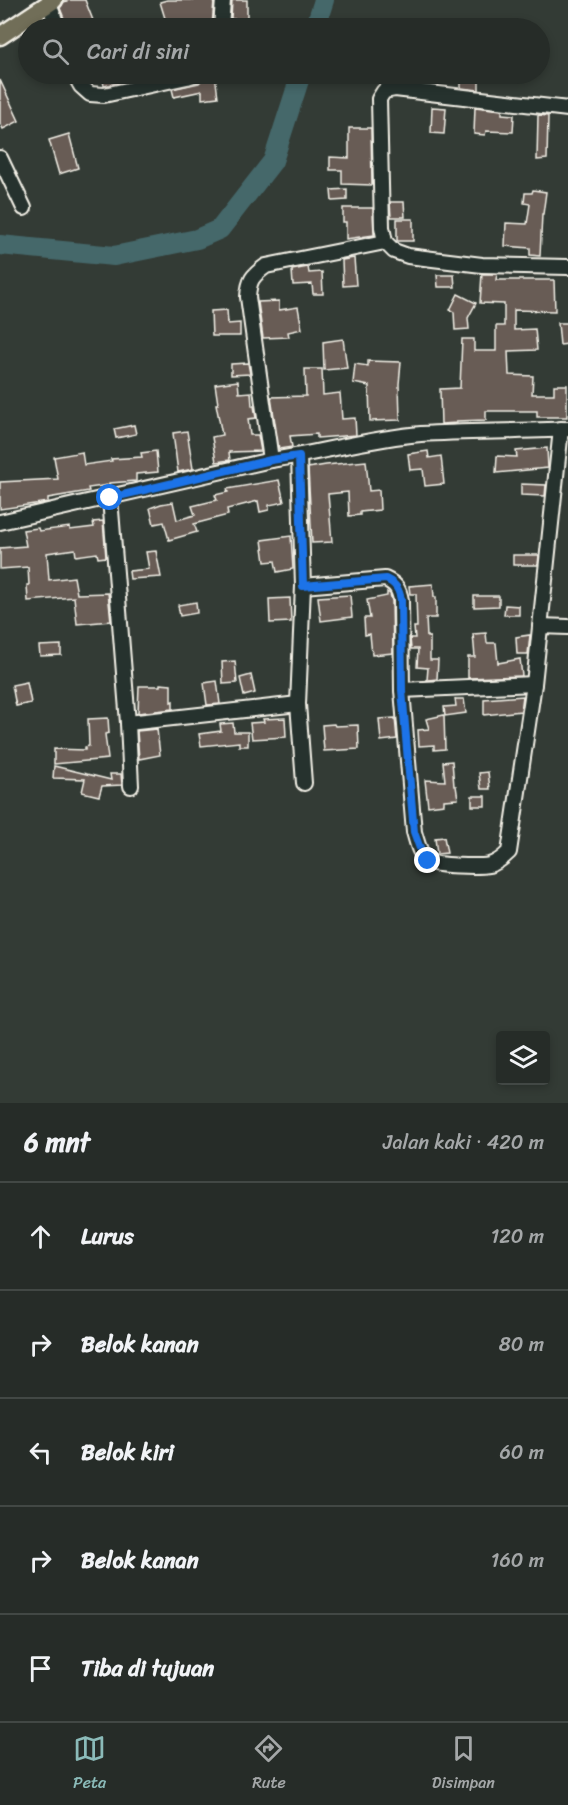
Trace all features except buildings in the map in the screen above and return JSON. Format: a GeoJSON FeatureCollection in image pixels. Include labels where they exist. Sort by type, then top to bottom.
{"type":"FeatureCollection","features":[{"type":"Feature","properties":{"kind":"main road"},"geometry":{"type":"LineString","coordinates":[[28,18],[52,2]]}},
{"type":"Feature","properties":{"kind":"main road"},"geometry":{"type":"LineString","coordinates":[[0,36],[18,24]]}},
{"type":"Feature","properties":{"kind":"street"},"geometry":{"type":"LineString","coordinates":[[221,18],[223,0]]}},
{"type":"Feature","properties":{"kind":"street"},"geometry":{"type":"LineString","coordinates":[[52,2],[56,18]]}},
{"type":"Feature","properties":{"kind":"street"},"geometry":{"type":"LineString","coordinates":[[80,84],[90,94],[104,95],[155,84]]}},
{"type":"Feature","properties":{"kind":"street"},"geometry":{"type":"LineString","coordinates":[[568,109],[395,89],[384,91],[379,99],[382,227],[385,242],[394,251],[408,256],[482,265],[568,267]]}},
{"type":"Feature","properties":{"kind":"street"},"geometry":{"type":"LineString","coordinates":[[0,158],[24,208]]}},
{"type":"Feature","properties":{"kind":"street"},"geometry":{"type":"LineString","coordinates":[[271,460],[248,297],[249,282],[255,273],[266,266],[385,242]]}},
{"type":"Feature","properties":{"kind":"street"},"geometry":{"type":"LineString","coordinates":[[0,522],[271,460],[366,441],[420,434],[564,429],[534,684],[508,852],[500,860],[489,865],[438,865],[428,861],[422,854],[414,832],[402,690],[401,600],[399,590],[394,583],[386,579],[303,586]]}},
{"type":"Feature","properties":{"kind":"street"},"geometry":{"type":"LineString","coordinates":[[299,456],[303,586],[298,704],[304,783]]}},
{"type":"Feature","properties":{"kind":"street"},"geometry":{"type":"LineString","coordinates":[[110,498],[131,786]]}},
{"type":"Feature","properties":{"kind":"street"},"geometry":{"type":"LineString","coordinates":[[540,626],[568,627]]}},
{"type":"Feature","properties":{"kind":"street"},"geometry":{"type":"LineString","coordinates":[[402,690],[534,684]]}},
{"type":"Feature","properties":{"kind":"street"},"geometry":{"type":"LineString","coordinates":[[128,723],[298,704]]}},
{"type":"Feature","properties":{"kind":"waterway"},"geometry":{"type":"LineString","coordinates":[[318,18],[324,0]]}},
{"type":"Feature","properties":{"kind":"waterway"},"geometry":{"type":"LineString","coordinates":[[0,245],[114,256],[197,239],[220,229],[273,161],[298,84]]}},
{"type":"Feature","properties":{"kind":"route"},"geometry":{"type":"LineString","coordinates":[[110,498],[271,460],[299,456],[303,586],[386,579],[394,583],[399,590],[402,690],[414,832],[422,854],[428,861]]}}]}
